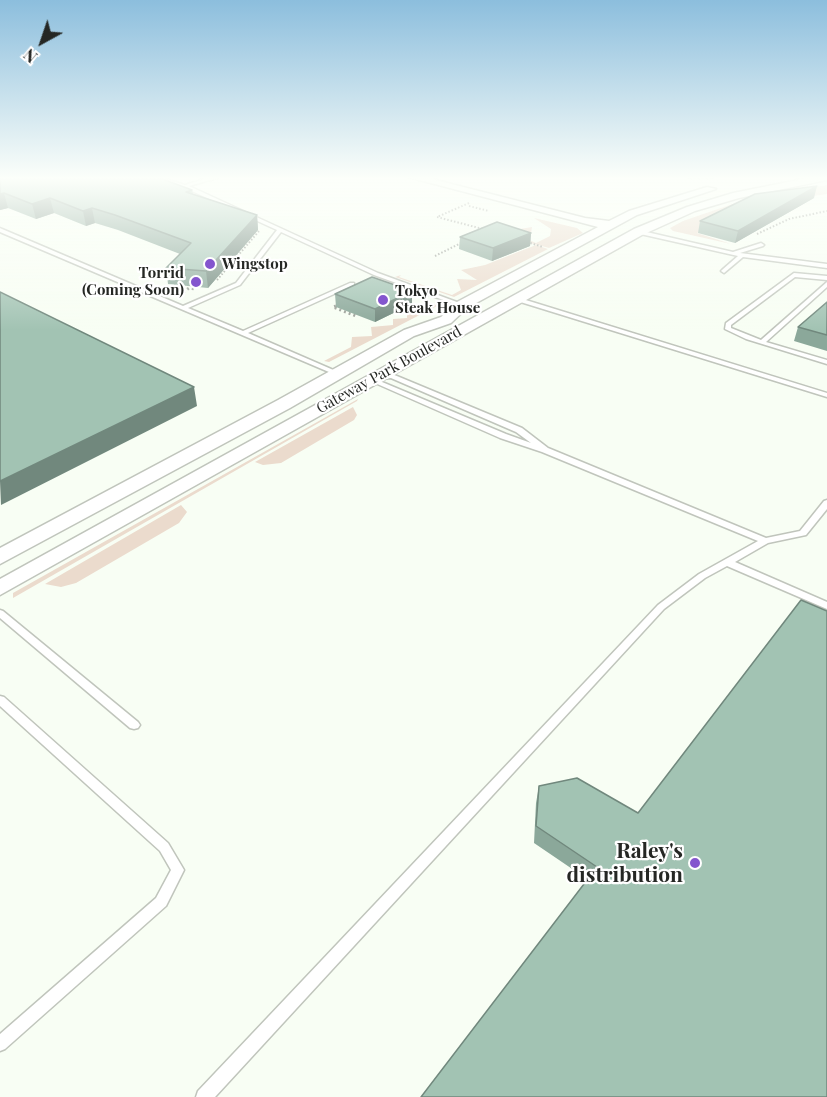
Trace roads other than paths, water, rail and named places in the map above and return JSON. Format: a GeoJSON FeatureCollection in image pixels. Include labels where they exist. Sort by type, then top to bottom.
{"type":"FeatureCollection","features":[{"type":"Feature","properties":{"kind":"street","name":"Gateway Park Boulevard"},"geometry":{"type":"LineString","coordinates":[[0,557],[409,333],[446,320],[462,305],[607,228]]}},
{"type":"Feature","properties":{"kind":"street"},"geometry":{"type":"LineString","coordinates":[[624,228],[638,232]]}},
{"type":"Feature","properties":{"kind":"street","name":"Gateway Park Boulevard"},"geometry":{"type":"LineString","coordinates":[[0,588],[516,298],[647,228]]}},
{"type":"Feature","properties":{"kind":"street"},"geometry":{"type":"LineString","coordinates":[[377,377],[369,370],[374,365],[446,325],[446,320]]}},
{"type":"Feature","properties":{"kind":"lane"},"geometry":{"type":"LineString","coordinates":[[276,228],[376,274],[462,305]]}},
{"type":"Feature","properties":{"kind":"lane"},"geometry":{"type":"LineString","coordinates":[[183,308],[238,284],[280,230]]}},
{"type":"Feature","properties":{"kind":"lane"},"geometry":{"type":"LineString","coordinates":[[0,231],[336,373]]}},
{"type":"Feature","properties":{"kind":"lane"},"geometry":{"type":"LineString","coordinates":[[638,232],[742,255],[827,266]]}},
{"type":"Feature","properties":{"kind":"lane"},"geometry":{"type":"LineString","coordinates":[[732,253],[761,245]]}},
{"type":"Feature","properties":{"kind":"lane"},"geometry":{"type":"LineString","coordinates":[[724,271],[742,255]]}},
{"type":"Feature","properties":{"kind":"lane"},"geometry":{"type":"LineString","coordinates":[[827,278],[794,275],[728,324],[729,329],[762,342],[827,362]]}},
{"type":"Feature","properties":{"kind":"lane"},"geometry":{"type":"LineString","coordinates":[[244,333],[352,284]]}},
{"type":"Feature","properties":{"kind":"lane"},"geometry":{"type":"LineString","coordinates":[[762,342],[827,284]]}},
{"type":"Feature","properties":{"kind":"lane"},"geometry":{"type":"LineString","coordinates":[[516,298],[827,395]]}},
{"type":"Feature","properties":{"kind":"lane"},"geometry":{"type":"LineString","coordinates":[[545,450],[519,430],[392,376],[377,377],[379,383],[503,436],[545,450],[765,541]]}},
{"type":"Feature","properties":{"kind":"lane"},"geometry":{"type":"LineString","coordinates":[[204,1097],[661,607],[727,562],[765,541],[803,533],[827,503]]}},
{"type":"Feature","properties":{"kind":"lane"},"geometry":{"type":"LineString","coordinates":[[727,562],[827,606]]}},
{"type":"Feature","properties":{"kind":"lane"},"geometry":{"type":"LineString","coordinates":[[0,613],[134,725]]}},
{"type":"Feature","properties":{"kind":"lane"},"geometry":{"type":"LineString","coordinates":[[0,700],[164,846],[178,870],[161,902],[0,1044]]}},
{"type":"Feature","properties":{"kind":"place","name":"Wingstop"},"geometry":{"type":"Point","coordinates":[210,264]}},
{"type":"Feature","properties":{"kind":"place","name":"Torrid (Coming Soon)"},"geometry":{"type":"Point","coordinates":[196,282]}},
{"type":"Feature","properties":{"kind":"place","name":"Tokyo Steak House"},"geometry":{"type":"Point","coordinates":[383,300]}},
{"type":"Feature","properties":{"kind":"place","name":"Raley's distribution"},"geometry":{"type":"Point","coordinates":[695,863]}}]}
